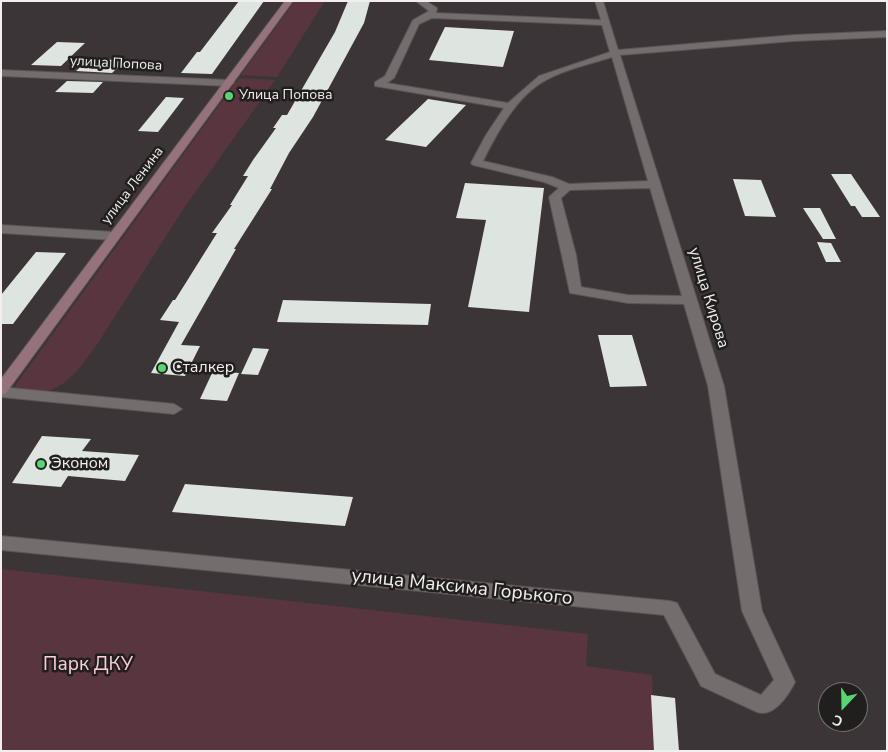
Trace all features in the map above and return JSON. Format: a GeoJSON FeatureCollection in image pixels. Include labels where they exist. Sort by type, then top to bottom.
{"type":"FeatureCollection","features":[{"type":"Feature","properties":{"kind":"street","name":"улица Ленина"},"geometry":{"type":"LineString","coordinates":[[1,391],[289,1]]}},
{"type":"Feature","properties":{"kind":"street"},"geometry":{"type":"LineString","coordinates":[[420,1],[434,10],[431,15]]}},
{"type":"Feature","properties":{"kind":"street","name":"улица Кирова"},"geometry":{"type":"LineString","coordinates":[[599,1],[716,386],[752,611]]}},
{"type":"Feature","properties":{"kind":"street"},"geometry":{"type":"LineString","coordinates":[[510,106],[378,84],[389,78],[416,22],[431,15],[606,23]]}},
{"type":"Feature","properties":{"kind":"street"},"geometry":{"type":"LineString","coordinates":[[656,184],[567,187],[548,179],[477,163],[491,135],[510,106],[542,78],[615,53],[794,38],[887,34]]}},
{"type":"Feature","properties":{"kind":"street","name":"улица Попова"},"geometry":{"type":"LineString","coordinates":[[1,73],[229,83]]}},
{"type":"Feature","properties":{"kind":"street"},"geometry":{"type":"LineString","coordinates":[[567,187],[555,196],[570,255],[575,290],[628,299],[691,300]]}},
{"type":"Feature","properties":{"kind":"street"},"geometry":{"type":"LineString","coordinates":[[1,229],[114,236]]}},
{"type":"Feature","properties":{"kind":"street"},"geometry":{"type":"LineString","coordinates":[[1,391],[174,409]]}},
{"type":"Feature","properties":{"kind":"street","name":"улица Максима Горького"},"geometry":{"type":"LineString","coordinates":[[1,543],[670,608],[708,680],[764,706],[785,682],[752,611]]}},
{"type":"Feature","properties":{"kind":"green space"},"geometry":{"type":"Polygon","coordinates":[[[295,1],[325,1],[277,77],[241,75],[295,1]]]}},
{"type":"Feature","properties":{"kind":"green space"},"geometry":{"type":"Polygon","coordinates":[[[239,78],[275,80],[184,208],[96,346],[77,371],[64,383],[49,391],[19,389],[15,386],[239,78]]]}},
{"type":"Feature","properties":{"kind":"green space","name":"Парк ДКУ"},"geometry":{"type":"Polygon","coordinates":[[[1,569],[588,634],[586,666],[652,675],[654,751],[1,751],[1,569]]]}},
{"type":"Feature","properties":{"kind":"building"},"geometry":{"type":"Polygon","coordinates":[[[239,1],[264,1],[212,74],[181,73],[197,52],[200,52],[239,1]]]}},
{"type":"Feature","properties":{"kind":"building"},"geometry":{"type":"Polygon","coordinates":[[[348,1],[370,1],[364,23],[313,117],[289,153],[270,189],[272,189],[234,249],[236,249],[181,345],[200,346],[185,376],[151,373],[179,322],[160,320],[173,300],[175,300],[217,233],[212,233],[232,205],[230,205],[248,176],[243,176],[276,128],[273,128],[282,115],[287,115],[335,32],[348,1]]]}},
{"type":"Feature","properties":{"kind":"building"},"geometry":{"type":"Polygon","coordinates":[[[445,27],[514,31],[503,67],[429,60],[445,27]]]}},
{"type":"Feature","properties":{"kind":"building"},"geometry":{"type":"Polygon","coordinates":[[[57,42],[85,43],[61,66],[31,65],[57,42]]]}},
{"type":"Feature","properties":{"kind":"building"},"geometry":{"type":"Polygon","coordinates":[[[89,59],[124,61],[112,73],[76,71],[89,59]]]}},
{"type":"Feature","properties":{"kind":"building"},"geometry":{"type":"Polygon","coordinates":[[[67,81],[103,82],[93,93],[55,92],[67,81]]]}},
{"type":"Feature","properties":{"kind":"building"},"geometry":{"type":"Polygon","coordinates":[[[166,97],[184,98],[158,132],[138,131],[166,97]]]}},
{"type":"Feature","properties":{"kind":"building"},"geometry":{"type":"Polygon","coordinates":[[[428,99],[466,105],[426,147],[385,140],[428,99]]]}},
{"type":"Feature","properties":{"kind":"building"},"geometry":{"type":"Polygon","coordinates":[[[831,174],[851,174],[880,217],[862,217],[855,206],[851,206],[831,174]]]}},
{"type":"Feature","properties":{"kind":"building"},"geometry":{"type":"Polygon","coordinates":[[[733,179],[761,180],[776,217],[745,216],[733,179]]]}},
{"type":"Feature","properties":{"kind":"building"},"geometry":{"type":"Polygon","coordinates":[[[465,183],[544,188],[529,312],[468,307],[486,220],[456,218],[465,183]]]}},
{"type":"Feature","properties":{"kind":"building"},"geometry":{"type":"Polygon","coordinates":[[[803,208],[820,208],[836,239],[823,239],[803,208]]]}},
{"type":"Feature","properties":{"kind":"building"},"geometry":{"type":"Polygon","coordinates":[[[817,242],[831,243],[841,262],[826,262],[817,242]]]}},
{"type":"Feature","properties":{"kind":"building"},"geometry":{"type":"Polygon","coordinates":[[[36,252],[66,253],[13,324],[1,324],[1,295],[36,252]]]}},
{"type":"Feature","properties":{"kind":"building"},"geometry":{"type":"Polygon","coordinates":[[[283,300],[431,304],[428,325],[277,322],[283,300]]]}},
{"type":"Feature","properties":{"kind":"building"},"geometry":{"type":"Polygon","coordinates":[[[598,335],[632,335],[647,386],[610,387],[598,335]]]}},
{"type":"Feature","properties":{"kind":"building"},"geometry":{"type":"Polygon","coordinates":[[[253,348],[269,349],[258,375],[241,374],[253,348]]]}},
{"type":"Feature","properties":{"kind":"building"},"geometry":{"type":"Polygon","coordinates":[[[213,371],[239,373],[227,401],[200,399],[213,371]]]}},
{"type":"Feature","properties":{"kind":"building"},"geometry":{"type":"Polygon","coordinates":[[[42,436],[91,439],[82,451],[139,455],[125,481],[68,476],[61,487],[12,483],[42,436]]]}},
{"type":"Feature","properties":{"kind":"building"},"geometry":{"type":"Polygon","coordinates":[[[185,484],[353,497],[345,526],[172,512],[185,484]]]}},
{"type":"Feature","properties":{"kind":"building"},"geometry":{"type":"Polygon","coordinates":[[[651,695],[675,698],[679,751],[654,751],[651,695]]]}},
{"type":"Feature","properties":{"kind":"place","name":"Улица Попова"},"geometry":{"type":"Point","coordinates":[229,96]}},
{"type":"Feature","properties":{"kind":"place","name":"Сталкер"},"geometry":{"type":"Point","coordinates":[162,368]}},
{"type":"Feature","properties":{"kind":"place","name":"Эконом"},"geometry":{"type":"Point","coordinates":[41,464]}}]}
